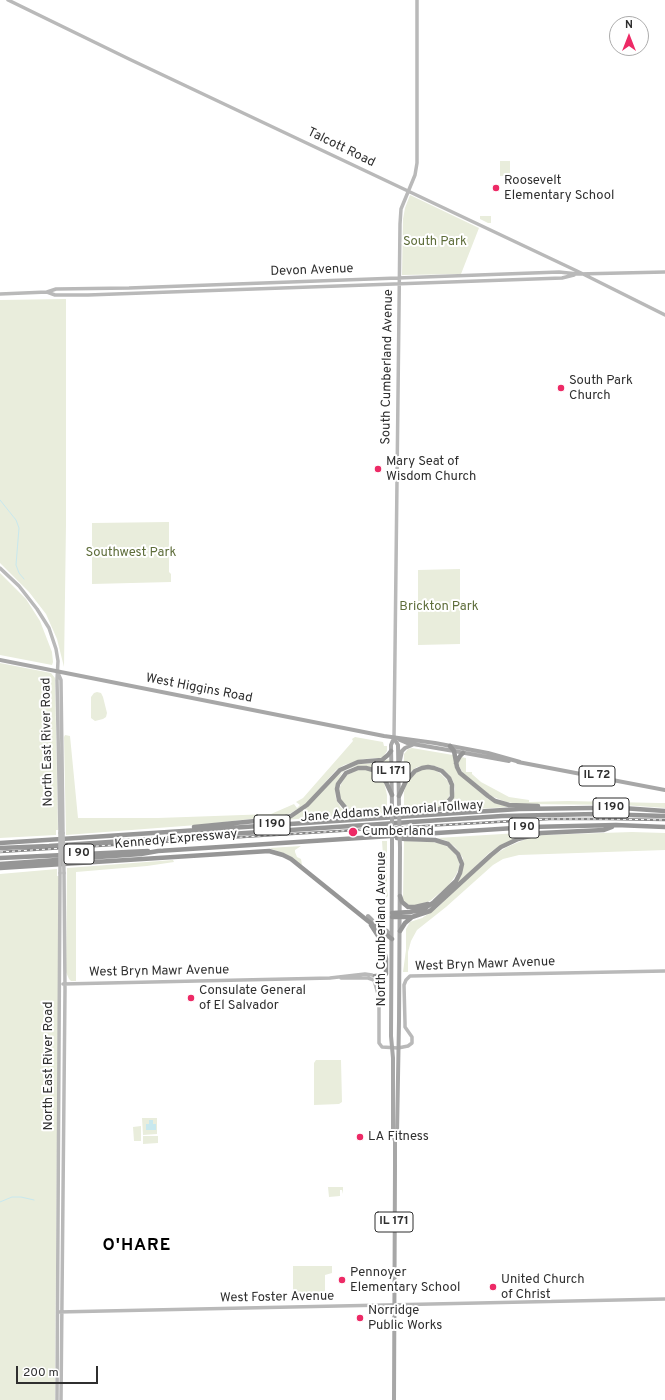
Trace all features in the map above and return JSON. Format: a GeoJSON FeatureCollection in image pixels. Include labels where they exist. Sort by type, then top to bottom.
{"type":"FeatureCollection","features":[{"type":"Feature","properties":{"kind":"highway"},"geometry":{"type":"LineString","coordinates":[[450,746],[454,752],[459,770],[464,776],[495,801],[509,805],[556,808]]}},
{"type":"Feature","properties":{"kind":"highway"},"geometry":{"type":"LineString","coordinates":[[159,832],[286,817],[296,813],[307,805],[340,770],[358,762],[382,760],[391,751]]}},
{"type":"Feature","properties":{"kind":"highway"},"geometry":{"type":"LineString","coordinates":[[456,763],[463,753]]}},
{"type":"Feature","properties":{"kind":"highway"},"geometry":{"type":"LineString","coordinates":[[384,817],[361,815],[348,811],[339,800],[337,789],[338,784],[343,776],[349,771],[358,768],[366,768],[373,770],[383,778],[392,795]]}},
{"type":"Feature","properties":{"kind":"highway"},"geometry":{"type":"LineString","coordinates":[[399,796],[405,782],[414,771],[422,768],[434,768],[445,774],[449,778],[452,785],[453,793],[451,800],[441,809],[420,815]]}},
{"type":"Feature","properties":{"kind":"highway","name":"I 190"},"geometry":{"type":"LineString","coordinates":[[0,842],[384,817],[556,808],[622,808],[665,811]]}},
{"type":"Feature","properties":{"kind":"highway","name":"Jane Addams Memorial Tollway"},"geometry":{"type":"LineString","coordinates":[[0,848],[502,816],[597,814],[665,816]]}},
{"type":"Feature","properties":{"kind":"highway"},"geometry":{"type":"LineString","coordinates":[[392,915],[412,917],[425,914],[435,908],[490,855],[518,839],[541,833],[604,830],[616,826]]}},
{"type":"Feature","properties":{"kind":"highway","name":"Kennedy Expressway"},"geometry":{"type":"LineString","coordinates":[[0,864],[141,854],[158,851],[530,827],[665,827]]}},
{"type":"Feature","properties":{"kind":"highway"},"geometry":{"type":"LineString","coordinates":[[390,836],[405,839],[428,839],[441,841],[448,844],[458,854],[462,864],[456,881],[432,903],[420,910],[400,915]]}},
{"type":"Feature","properties":{"kind":"highway","name":"I 90"},"geometry":{"type":"LineString","coordinates":[[0,858],[158,851]]}},
{"type":"Feature","properties":{"kind":"highway"},"geometry":{"type":"LineString","coordinates":[[0,870],[269,851],[291,859],[392,939]]}},
{"type":"Feature","properties":{"kind":"highway"},"geometry":{"type":"LineString","coordinates":[[400,896],[402,902],[408,907],[432,903]]}},
{"type":"Feature","properties":{"kind":"highway"},"geometry":{"type":"LineString","coordinates":[[400,931],[405,922],[412,917]]}},
{"type":"Feature","properties":{"kind":"highway"},"geometry":{"type":"LineString","coordinates":[[368,921],[379,935],[386,952],[386,974],[383,976],[375,976]]}},
{"type":"Feature","properties":{"kind":"main road","name":"West Higgins Road"},"geometry":{"type":"LineString","coordinates":[[0,660],[394,738],[454,752],[520,762],[665,790]]}},
{"type":"Feature","properties":{"kind":"main road","name":"West Higgins Road"},"geometry":{"type":"LineString","coordinates":[[394,738],[450,746],[502,756],[520,762]]}},
{"type":"Feature","properties":{"kind":"main road","name":"North Cumberland Avenue"},"geometry":{"type":"LineString","coordinates":[[394,738],[391,745],[391,1036],[393,1134],[395,1142]]}},
{"type":"Feature","properties":{"kind":"main road","name":"North Cumberland Avenue"},"geometry":{"type":"LineString","coordinates":[[394,738],[398,745],[400,848],[397,1134],[395,1142],[394,1400]]}},
{"type":"Feature","properties":{"kind":"main road"},"geometry":{"type":"LineString","coordinates":[[398,766],[402,751],[415,744]]}},
{"type":"Feature","properties":{"kind":"main road"},"geometry":{"type":"LineString","coordinates":[[368,916],[376,924],[387,931],[392,939]]}},
{"type":"Feature","properties":{"kind":"street","name":"Talcott Road"},"geometry":{"type":"LineString","coordinates":[[8,0],[584,274],[665,315]]}},
{"type":"Feature","properties":{"kind":"street","name":"South Cumberland Avenue"},"geometry":{"type":"LineString","coordinates":[[394,738],[400,216],[405,197],[415,175],[417,163],[417,0]]}},
{"type":"Feature","properties":{"kind":"street","name":"Devon Avenue"},"geometry":{"type":"LineString","coordinates":[[0,294],[47,292],[56,289],[559,272],[584,274],[665,272]]}},
{"type":"Feature","properties":{"kind":"street","name":"Devon Avenue"},"geometry":{"type":"LineString","coordinates":[[47,292],[55,295],[88,295],[562,278],[578,274]]}},
{"type":"Feature","properties":{"kind":"street","name":"North East River Road"},"geometry":{"type":"LineString","coordinates":[[0,568],[19,586],[44,618],[53,638],[58,661],[57,680],[62,833],[60,984],[61,1400]]}},
{"type":"Feature","properties":{"kind":"street","name":"North East River Road"},"geometry":{"type":"LineString","coordinates":[[57,1400],[60,1312],[65,984],[62,873]]}},
{"type":"Feature","properties":{"kind":"street","name":"West Bryn Mawr Avenue"},"geometry":{"type":"LineString","coordinates":[[398,1048],[408,1046],[412,1043],[412,1037],[404,1023],[404,985],[410,976],[665,971]]}},
{"type":"Feature","properties":{"kind":"street","name":"West Bryn Mawr Avenue"},"geometry":{"type":"LineString","coordinates":[[330,978],[365,974],[375,976],[380,984],[378,1043],[382,1047],[392,1048]]}},
{"type":"Feature","properties":{"kind":"street","name":"West Bryn Mawr Avenue"},"geometry":{"type":"LineString","coordinates":[[60,984],[330,978],[371,979],[376,983],[379,998]]}},
{"type":"Feature","properties":{"kind":"street"},"geometry":{"type":"LineString","coordinates":[[392,1048],[398,1048]]}},
{"type":"Feature","properties":{"kind":"street","name":"West Foster Avenue"},"geometry":{"type":"LineString","coordinates":[[60,1312],[665,1299]]}},
{"type":"Feature","properties":{"kind":"green space"},"geometry":{"type":"Polygon","coordinates":[[[500,161],[510,161],[510,176],[500,176],[500,161]]]}},
{"type":"Feature","properties":{"kind":"green space","name":"South Park"},"geometry":{"type":"Polygon","coordinates":[[[410,195],[479,228],[461,274],[402,275],[403,219],[410,195]]]}},
{"type":"Feature","properties":{"kind":"green space"},"geometry":{"type":"Polygon","coordinates":[[[480,216],[491,216],[491,223],[480,219],[480,216]]]}},
{"type":"Feature","properties":{"kind":"green space"},"geometry":{"type":"Polygon","coordinates":[[[66,299],[66,524],[64,667],[57,639],[46,614],[29,592],[0,563],[0,300],[66,299]]]}},
{"type":"Feature","properties":{"kind":"green space","name":"Southwest Park"},"geometry":{"type":"Polygon","coordinates":[[[169,522],[169,572],[171,574],[171,582],[92,584],[92,523],[169,522]]]}},
{"type":"Feature","properties":{"kind":"green space","name":"Brickton Park"},"geometry":{"type":"Polygon","coordinates":[[[460,569],[460,644],[418,645],[418,570],[460,569]]]}},
{"type":"Feature","properties":{"kind":"green space"},"geometry":{"type":"Polygon","coordinates":[[[0,573],[26,599],[40,621],[52,652],[52,665],[0,655],[0,573]]]}},
{"type":"Feature","properties":{"kind":"green space"},"geometry":{"type":"Polygon","coordinates":[[[0,663],[51,673],[55,678],[58,830],[56,830],[56,835],[0,838],[0,663]]]}},
{"type":"Feature","properties":{"kind":"green space"},"geometry":{"type":"Polygon","coordinates":[[[97,692],[101,693],[103,697],[107,713],[106,717],[103,719],[95,721],[91,718],[91,697],[97,692]]]}},
{"type":"Feature","properties":{"kind":"green space"},"geometry":{"type":"Polygon","coordinates":[[[65,735],[70,736],[78,818],[158,818],[271,814],[294,804],[297,808],[300,805],[296,802],[303,798],[355,737],[383,742],[384,746],[387,746],[387,751],[383,757],[364,759],[344,765],[336,770],[307,803],[286,815],[197,825],[66,835],[65,735]]]}},
{"type":"Feature","properties":{"kind":"green space"},"geometry":{"type":"Polygon","coordinates":[[[412,748],[453,755],[464,778],[488,799],[509,807],[443,811],[448,808],[453,799],[455,789],[454,783],[444,770],[431,765],[417,767],[411,771],[404,780],[404,754],[408,749],[412,748]]]}},
{"type":"Feature","properties":{"kind":"green space"},"geometry":{"type":"Polygon","coordinates":[[[461,757],[466,758],[466,772],[472,772],[472,774],[481,782],[509,797],[529,800],[529,802],[568,801],[665,803],[665,808],[623,805],[519,804],[506,802],[491,796],[463,773],[458,764],[461,757]]]}},
{"type":"Feature","properties":{"kind":"green space"},"geometry":{"type":"Polygon","coordinates":[[[389,759],[389,783],[378,771],[367,766],[357,766],[342,773],[335,787],[336,799],[341,808],[352,815],[284,820],[292,817],[343,771],[358,764],[378,763],[389,759]]]}},
{"type":"Feature","properties":{"kind":"green space"},"geometry":{"type":"Polygon","coordinates":[[[364,769],[372,771],[384,782],[387,795],[387,813],[365,814],[354,812],[341,801],[339,790],[347,775],[357,770],[364,769]]]}},
{"type":"Feature","properties":{"kind":"green space"},"geometry":{"type":"Polygon","coordinates":[[[421,770],[435,770],[448,781],[450,793],[446,804],[434,810],[404,812],[404,792],[407,782],[416,773],[421,770]]]}},
{"type":"Feature","properties":{"kind":"green space"},"geometry":{"type":"Polygon","coordinates":[[[535,832],[516,838],[489,853],[455,886],[463,868],[463,858],[455,847],[447,841],[437,838],[535,832]]]}},
{"type":"Feature","properties":{"kind":"green space"},"geometry":{"type":"Polygon","coordinates":[[[632,832],[665,833],[665,850],[519,855],[503,859],[493,865],[446,907],[417,930],[411,941],[408,952],[408,972],[403,972],[406,950],[406,929],[410,922],[422,918],[437,908],[489,858],[507,847],[526,839],[542,835],[632,832]]]}},
{"type":"Feature","properties":{"kind":"green space"},"geometry":{"type":"Polygon","coordinates":[[[382,841],[387,841],[388,896],[386,898],[382,841]]]}},
{"type":"Feature","properties":{"kind":"green space"},"geometry":{"type":"Polygon","coordinates":[[[404,841],[433,842],[443,844],[450,848],[459,861],[459,868],[456,875],[448,886],[430,901],[417,905],[409,905],[404,902],[404,841]]]}},
{"type":"Feature","properties":{"kind":"green space"},"geometry":{"type":"Polygon","coordinates":[[[301,846],[295,850],[295,852],[297,857],[301,859],[302,865],[286,854],[269,848],[301,846]]]}},
{"type":"Feature","properties":{"kind":"green space"},"geometry":{"type":"Polygon","coordinates":[[[173,860],[174,862],[147,866],[76,872],[76,981],[71,981],[66,972],[67,868],[173,860]]]}},
{"type":"Feature","properties":{"kind":"green space"},"geometry":{"type":"Polygon","coordinates":[[[57,869],[57,876],[59,876],[55,1400],[0,1400],[0,874],[57,869]]]}},
{"type":"Feature","properties":{"kind":"green space"},"geometry":{"type":"Polygon","coordinates":[[[316,1060],[341,1060],[342,1102],[339,1104],[314,1105],[314,1063],[316,1060]]]}},
{"type":"Feature","properties":{"kind":"green space"},"geometry":{"type":"Polygon","coordinates":[[[142,1118],[157,1118],[157,1134],[143,1135],[142,1118]]]}},
{"type":"Feature","properties":{"kind":"green space"},"geometry":{"type":"Polygon","coordinates":[[[141,1126],[141,1141],[134,1141],[133,1127],[141,1126]]]}},
{"type":"Feature","properties":{"kind":"green space"},"geometry":{"type":"Polygon","coordinates":[[[143,1136],[158,1136],[158,1143],[143,1144],[143,1136]]]}},
{"type":"Feature","properties":{"kind":"green space"},"geometry":{"type":"Polygon","coordinates":[[[328,1187],[343,1187],[343,1194],[342,1190],[340,1190],[340,1196],[329,1197],[328,1187]]]}},
{"type":"Feature","properties":{"kind":"green space"},"geometry":{"type":"Polygon","coordinates":[[[293,1266],[332,1266],[332,1273],[325,1275],[325,1293],[293,1294],[293,1266]]]}},
{"type":"Feature","properties":{"kind":"water"},"geometry":{"type":"Polygon","coordinates":[[[149,1120],[153,1120],[153,1124],[156,1124],[156,1130],[146,1130],[146,1124],[149,1124],[149,1120]]]}},
{"type":"Feature","properties":{"kind":"waterway"},"geometry":{"type":"LineString","coordinates":[[0,500],[16,520],[19,528],[16,565],[19,573],[24,579]]}},
{"type":"Feature","properties":{"kind":"waterway"},"geometry":{"type":"LineString","coordinates":[[0,1202],[12,1197],[21,1197],[34,1200]]}},
{"type":"Feature","properties":{"kind":"railway"},"geometry":{"type":"LineString","coordinates":[[0,852],[550,819],[665,820]]}},
{"type":"Feature","properties":{"kind":"place","name":"Roosevelt Elementary School"},"geometry":{"type":"Point","coordinates":[496,188]}},
{"type":"Feature","properties":{"kind":"place","name":"South Park Church"},"geometry":{"type":"Point","coordinates":[561,388]}},
{"type":"Feature","properties":{"kind":"place","name":"Mary Seat of Wisdom Church"},"geometry":{"type":"Point","coordinates":[378,469]}},
{"type":"Feature","properties":{"kind":"place","name":"Cumberland"},"geometry":{"type":"Point","coordinates":[353,832]}},
{"type":"Feature","properties":{"kind":"place","name":"Consulate General of El Salvador"},"geometry":{"type":"Point","coordinates":[191,998]}},
{"type":"Feature","properties":{"kind":"place","name":"LA Fitness"},"geometry":{"type":"Point","coordinates":[360,1137]}},
{"type":"Feature","properties":{"kind":"place","name":"Pennoyer Elementary School"},"geometry":{"type":"Point","coordinates":[342,1280]}},
{"type":"Feature","properties":{"kind":"place","name":"United Church of Christ"},"geometry":{"type":"Point","coordinates":[493,1287]}},
{"type":"Feature","properties":{"kind":"place","name":"Norridge Public Works"},"geometry":{"type":"Point","coordinates":[360,1318]}},
{"type":"Feature","properties":{"kind":"district","name":"O'HARE"},"geometry":{"type":"Point","coordinates":[137,1247]}}]}
